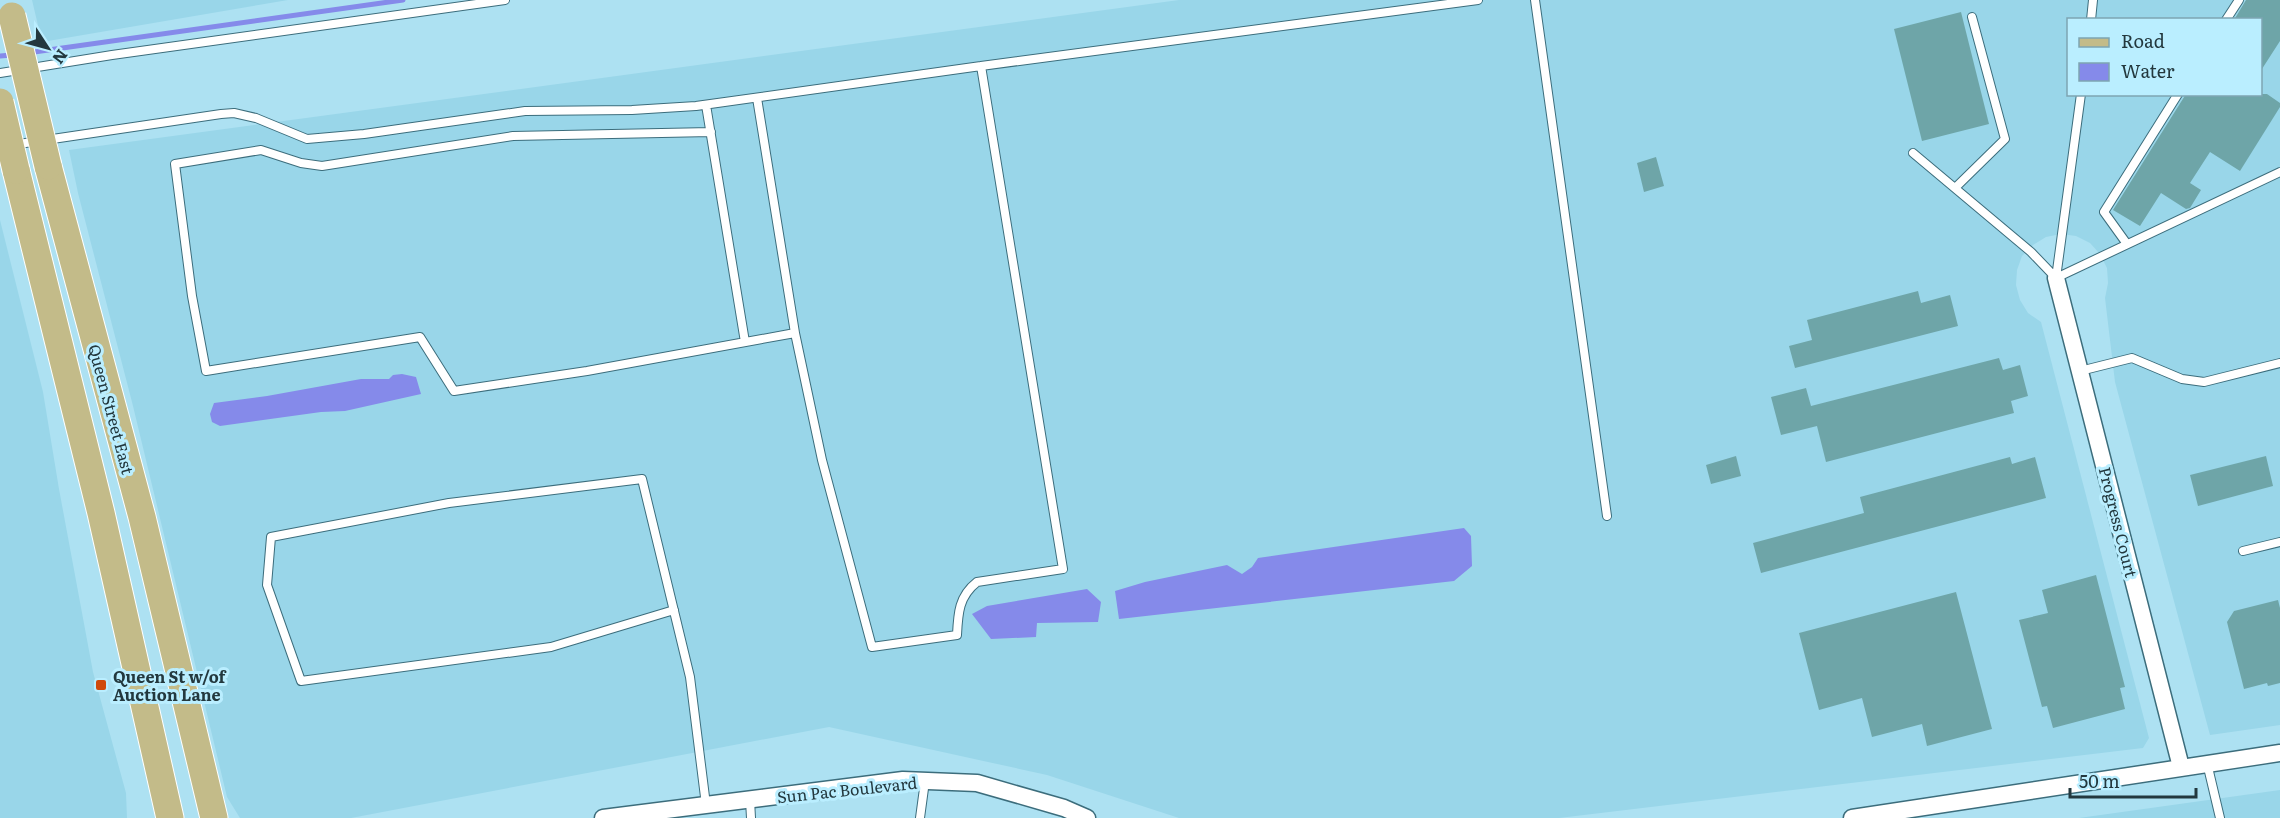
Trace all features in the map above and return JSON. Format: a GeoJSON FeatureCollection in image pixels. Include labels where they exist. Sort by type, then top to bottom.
{"type":"FeatureCollection","features":[{"type":"Feature","properties":{"kind":"main road","name":"Queen Street East"},"geometry":{"type":"LineString","coordinates":[[11,8],[48,166],[142,517],[214,818]]}},
{"type":"Feature","properties":{"kind":"main road","name":"Queen Street East"},"geometry":{"type":"LineString","coordinates":[[0,102],[101,513],[170,818]]}},
{"type":"Feature","properties":{"kind":"street","name":"Progress Court"},"geometry":{"type":"LineString","coordinates":[[2056,278],[2181,767]]}},
{"type":"Feature","properties":{"kind":"street"},"geometry":{"type":"LineString","coordinates":[[1852,818],[2280,753]]}},
{"type":"Feature","properties":{"kind":"street","name":"Sun Pac Boulevard"},"geometry":{"type":"LineString","coordinates":[[603,818],[903,780],[977,783],[1064,808],[1087,818]]}},
{"type":"Feature","properties":{"kind":"lane"},"geometry":{"type":"LineString","coordinates":[[0,74],[112,55],[506,0]]}},
{"type":"Feature","properties":{"kind":"lane"},"geometry":{"type":"LineString","coordinates":[[0,146],[234,113],[256,118],[308,139],[525,111],[632,110],[706,105],[1478,0]]}},
{"type":"Feature","properties":{"kind":"lane"},"geometry":{"type":"LineString","coordinates":[[1535,0],[1607,516]]}},
{"type":"Feature","properties":{"kind":"lane"},"geometry":{"type":"LineString","coordinates":[[2091,18],[2093,0]]}},
{"type":"Feature","properties":{"kind":"lane"},"geometry":{"type":"LineString","coordinates":[[2227,18],[2239,0]]}},
{"type":"Feature","properties":{"kind":"lane"},"geometry":{"type":"LineString","coordinates":[[1955,188],[2006,139],[1972,17]]}},
{"type":"Feature","properties":{"kind":"lane"},"geometry":{"type":"LineString","coordinates":[[757,98],[795,333],[822,460],[872,647],[957,635],[961,600],[969,588],[977,582],[1063,569],[981,66]]}},
{"type":"Feature","properties":{"kind":"lane"},"geometry":{"type":"LineString","coordinates":[[2056,278],[2081,96]]}},
{"type":"Feature","properties":{"kind":"lane"},"geometry":{"type":"LineString","coordinates":[[2127,244],[2104,212],[2177,96]]}},
{"type":"Feature","properties":{"kind":"lane"},"geometry":{"type":"LineString","coordinates":[[706,105],[745,342]]}},
{"type":"Feature","properties":{"kind":"lane"},"geometry":{"type":"LineString","coordinates":[[711,132],[513,136],[322,166],[301,164],[261,150],[175,164],[192,296],[206,371],[420,337],[454,391],[587,371],[795,333]]}},
{"type":"Feature","properties":{"kind":"lane"},"geometry":{"type":"LineString","coordinates":[[1912,153],[2031,252],[2056,278]]}},
{"type":"Feature","properties":{"kind":"lane"},"geometry":{"type":"LineString","coordinates":[[2056,278],[2280,172]]}},
{"type":"Feature","properties":{"kind":"lane"},"geometry":{"type":"LineString","coordinates":[[2080,372],[2132,358],[2182,379],[2204,382],[2280,363]]}},
{"type":"Feature","properties":{"kind":"lane"},"geometry":{"type":"LineString","coordinates":[[674,610],[551,647],[301,681],[267,585],[271,537],[449,502],[642,480],[674,610],[690,677],[706,805]]}},
{"type":"Feature","properties":{"kind":"lane"},"geometry":{"type":"LineString","coordinates":[[2243,551],[2280,542]]}},
{"type":"Feature","properties":{"kind":"lane"},"geometry":{"type":"LineString","coordinates":[[2207,764],[2220,818]]}},
{"type":"Feature","properties":{"kind":"lane"},"geometry":{"type":"LineString","coordinates":[[920,818],[926,781]]}},
{"type":"Feature","properties":{"kind":"lane"},"geometry":{"type":"LineString","coordinates":[[750,800],[751,818]]}},
{"type":"Feature","properties":{"kind":"shaded area"},"geometry":{"type":"Polygon","coordinates":[[[32,0],[288,0],[42,42],[32,0]]]}},
{"type":"Feature","properties":{"kind":"shaded area"},"geometry":{"type":"Polygon","coordinates":[[[1179,0],[2280,0],[2280,725],[2210,735],[2115,382],[2105,298],[2108,283],[2107,268],[2100,254],[2090,243],[2076,236],[2061,234],[2046,237],[2022,256],[2017,270],[2016,285],[2020,300],[2028,313],[2041,322],[2149,738],[2143,748],[1559,818],[1179,818],[1047,775],[829,727],[351,818],[240,818],[227,797],[133,406],[69,150],[1179,0]]]}},
{"type":"Feature","properties":{"kind":"shaded area"},"geometry":{"type":"Polygon","coordinates":[[[0,220],[43,392],[93,672],[126,793],[127,818],[0,818],[0,220]]]}},
{"type":"Feature","properties":{"kind":"shaded area"},"geometry":{"type":"Polygon","coordinates":[[[2280,790],[2280,818],[2079,818],[2280,790]]]}},
{"type":"Feature","properties":{"kind":"water"},"geometry":{"type":"Polygon","coordinates":[[[393,375],[416,377],[421,394],[345,411],[321,412],[220,426],[212,422],[210,414],[214,403],[361,379],[389,379],[393,375]]]}},
{"type":"Feature","properties":{"kind":"water"},"geometry":{"type":"Polygon","coordinates":[[[1464,528],[1471,536],[1472,566],[1454,581],[1119,619],[1115,591],[1145,582],[1227,565],[1242,574],[1252,567],[1258,558],[1464,528]]]}},
{"type":"Feature","properties":{"kind":"water"},"geometry":{"type":"Polygon","coordinates":[[[1087,589],[1101,602],[1098,622],[1037,623],[1036,637],[991,639],[972,614],[987,606],[1087,589]]]}},
{"type":"Feature","properties":{"kind":"building"},"geometry":{"type":"Polygon","coordinates":[[[2246,0],[2280,0],[2280,41],[2262,69],[2262,18],[2235,18],[2246,0]]]}},
{"type":"Feature","properties":{"kind":"building"},"geometry":{"type":"Polygon","coordinates":[[[1961,12],[1989,124],[1922,141],[1894,29],[1961,12]]]}},
{"type":"Feature","properties":{"kind":"building"},"geometry":{"type":"Polygon","coordinates":[[[2262,94],[2267,94],[2280,103],[2280,107],[2240,171],[2210,152],[2190,183],[2201,190],[2190,208],[2186,209],[2161,193],[2140,226],[2113,210],[2185,96],[2262,96],[2262,94]]]}},
{"type":"Feature","properties":{"kind":"building"},"geometry":{"type":"Polygon","coordinates":[[[1656,157],[1664,186],[1644,192],[1637,163],[1656,157]]]}},
{"type":"Feature","properties":{"kind":"building"},"geometry":{"type":"Polygon","coordinates":[[[1918,291],[1921,303],[1950,295],[1958,326],[1795,368],[1789,346],[1812,340],[1807,320],[1918,291]]]}},
{"type":"Feature","properties":{"kind":"building"},"geometry":{"type":"Polygon","coordinates":[[[1999,358],[2003,370],[2020,365],[2028,396],[2011,401],[2014,413],[1826,462],[1817,426],[1781,435],[1771,397],[1806,388],[1811,406],[1999,358]]]}},
{"type":"Feature","properties":{"kind":"building"},"geometry":{"type":"Polygon","coordinates":[[[1736,456],[1741,476],[1711,484],[1706,465],[1736,456]]]}},
{"type":"Feature","properties":{"kind":"building"},"geometry":{"type":"Polygon","coordinates":[[[2266,456],[2273,486],[2198,506],[2190,475],[2266,456]]]}},
{"type":"Feature","properties":{"kind":"building"},"geometry":{"type":"Polygon","coordinates":[[[2010,457],[2012,464],[2035,457],[2046,498],[1761,573],[1753,543],[1864,513],[1860,497],[2010,457]]]}},
{"type":"Feature","properties":{"kind":"building"},"geometry":{"type":"Polygon","coordinates":[[[2096,575],[2125,687],[2120,688],[2125,709],[2053,728],[2047,706],[2042,707],[2019,620],[2048,613],[2042,590],[2096,575]]]}},
{"type":"Feature","properties":{"kind":"building"},"geometry":{"type":"Polygon","coordinates":[[[1956,592],[1992,729],[1927,746],[1922,724],[1872,737],[1862,698],[1819,710],[1799,633],[1956,592]]]}},
{"type":"Feature","properties":{"kind":"building"},"geometry":{"type":"Polygon","coordinates":[[[2278,600],[2280,608],[2280,683],[2268,686],[2267,683],[2244,689],[2227,622],[2234,611],[2278,600]]]}},
{"type":"Feature","properties":{"kind":"waterway"},"geometry":{"type":"LineString","coordinates":[[27,53],[403,0]]}},
{"type":"Feature","properties":{"kind":"waterway"},"geometry":{"type":"LineString","coordinates":[[0,56],[12,55]]}},
{"type":"Feature","properties":{"kind":"place","name":"Queen St w/of Auction Lane"},"geometry":{"type":"Point","coordinates":[101,685]}}]}
